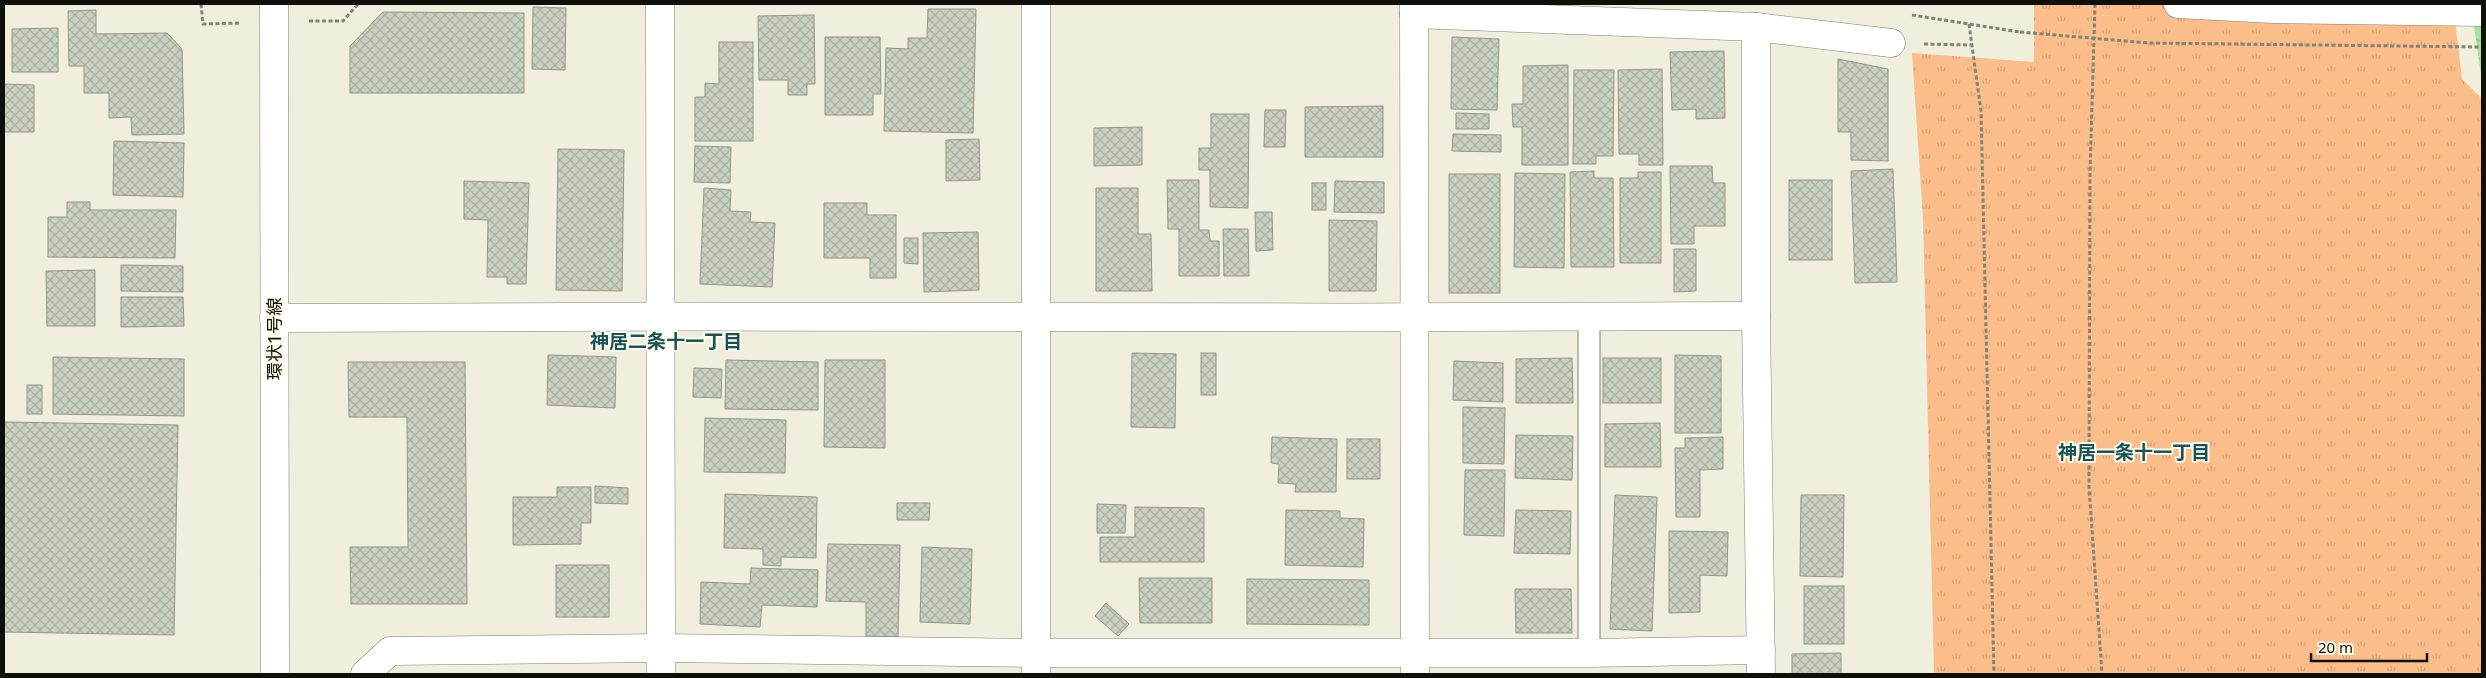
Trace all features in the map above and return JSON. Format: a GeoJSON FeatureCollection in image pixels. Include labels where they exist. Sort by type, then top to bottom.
{"type":"FeatureCollection","features":[{"type":"Feature","properties":{"kind":"street","name":"環状1号線"},"geometry":{"type":"LineString","coordinates":[[274,4],[275,674]]}},
{"type":"Feature","properties":{"kind":"street"},"geometry":{"type":"LineString","coordinates":[[660,4],[661,661]]}},
{"type":"Feature","properties":{"kind":"street"},"geometry":{"type":"LineString","coordinates":[[1036,4],[1036,663]]}},
{"type":"Feature","properties":{"kind":"street"},"geometry":{"type":"LineString","coordinates":[[2178,4],[2272,9],[2482,12]]}},
{"type":"Feature","properties":{"kind":"street"},"geometry":{"type":"LineString","coordinates":[[1415,663],[1414,9],[1756,27],[1891,43]]}},
{"type":"Feature","properties":{"kind":"street"},"geometry":{"type":"LineString","coordinates":[[365,674],[390,651],[661,661],[1415,663],[1589,653],[1761,662],[1756,316],[1756,27]]}},
{"type":"Feature","properties":{"kind":"street"},"geometry":{"type":"LineString","coordinates":[[274,318],[660,315],[1414,319],[1756,316]]}},
{"type":"Feature","properties":{"kind":"lane"},"geometry":{"type":"LineString","coordinates":[[1589,317],[1589,653]]}},
{"type":"Feature","properties":{"kind":"path"},"geometry":{"type":"LineString","coordinates":[[201,4],[203,24]]}},
{"type":"Feature","properties":{"kind":"path"},"geometry":{"type":"LineString","coordinates":[[343,21],[358,4]]}},
{"type":"Feature","properties":{"kind":"path"},"geometry":{"type":"LineString","coordinates":[[2095,4],[2090,173],[2089,486],[2102,674]]}},
{"type":"Feature","properties":{"kind":"path"},"geometry":{"type":"LineString","coordinates":[[1911,15],[2020,32],[2149,43],[2482,47]]}},
{"type":"Feature","properties":{"kind":"path"},"geometry":{"type":"LineString","coordinates":[[1969,24],[1981,111],[1994,674]]}},
{"type":"Feature","properties":{"kind":"path"},"geometry":{"type":"LineString","coordinates":[[1937,44],[1971,45]]}},
{"type":"Feature","properties":{"kind":"green space"},"geometry":{"type":"Polygon","coordinates":[[[2034,4],[2453,4],[2462,79],[2482,99],[2482,674],[1934,674],[1923,218],[1912,53],[2034,62],[2034,4]]]}},
{"type":"Feature","properties":{"kind":"water"},"geometry":{"type":"Polygon","coordinates":[[[2471,4],[2482,4],[2482,82],[2471,4]]]}},
{"type":"Feature","properties":{"kind":"building"},"geometry":{"type":"Polygon","coordinates":[[[533,7],[566,8],[565,70],[532,69],[533,7]]]}},
{"type":"Feature","properties":{"kind":"building"},"geometry":{"type":"Polygon","coordinates":[[[928,9],[976,9],[973,133],[884,131],[886,48],[908,49],[908,38],[927,38],[928,9]]]}},
{"type":"Feature","properties":{"kind":"building"},"geometry":{"type":"Polygon","coordinates":[[[96,10],[96,34],[167,33],[182,49],[184,134],[132,135],[131,117],[109,118],[109,93],[84,93],[84,66],[69,66],[68,11],[96,10]]]}},
{"type":"Feature","properties":{"kind":"building"},"geometry":{"type":"Polygon","coordinates":[[[383,12],[524,13],[524,93],[350,93],[350,46],[383,12]]]}},
{"type":"Feature","properties":{"kind":"building"},"geometry":{"type":"Polygon","coordinates":[[[814,15],[815,84],[807,84],[807,95],[788,95],[788,80],[759,80],[758,16],[814,15]]]}},
{"type":"Feature","properties":{"kind":"building"},"geometry":{"type":"Polygon","coordinates":[[[58,28],[58,72],[12,72],[12,29],[58,28]]]}},
{"type":"Feature","properties":{"kind":"building"},"geometry":{"type":"Polygon","coordinates":[[[825,37],[880,37],[881,94],[873,94],[873,115],[825,115],[825,37]]]}},
{"type":"Feature","properties":{"kind":"building"},"geometry":{"type":"Polygon","coordinates":[[[1452,37],[1499,39],[1497,110],[1451,109],[1452,37]]]}},
{"type":"Feature","properties":{"kind":"building"},"geometry":{"type":"Polygon","coordinates":[[[719,42],[753,42],[753,141],[695,141],[695,97],[705,97],[705,83],[719,84],[719,42]]]}},
{"type":"Feature","properties":{"kind":"building"},"geometry":{"type":"Polygon","coordinates":[[[1724,51],[1725,118],[1696,119],[1696,109],[1672,110],[1670,52],[1724,51]]]}},
{"type":"Feature","properties":{"kind":"building"},"geometry":{"type":"Polygon","coordinates":[[[1838,59],[1888,69],[1888,161],[1851,160],[1851,132],[1838,132],[1838,59]]]}},
{"type":"Feature","properties":{"kind":"building"},"geometry":{"type":"Polygon","coordinates":[[[1568,65],[1568,165],[1522,165],[1522,127],[1513,127],[1512,104],[1523,104],[1523,66],[1568,65]]]}},
{"type":"Feature","properties":{"kind":"building"},"geometry":{"type":"Polygon","coordinates":[[[1662,69],[1663,165],[1639,165],[1639,154],[1619,154],[1618,70],[1662,69]]]}},
{"type":"Feature","properties":{"kind":"building"},"geometry":{"type":"Polygon","coordinates":[[[1574,70],[1614,70],[1613,156],[1596,156],[1596,164],[1573,164],[1574,70]]]}},
{"type":"Feature","properties":{"kind":"building"},"geometry":{"type":"Polygon","coordinates":[[[4,84],[34,85],[34,132],[4,132],[4,84]]]}},
{"type":"Feature","properties":{"kind":"building"},"geometry":{"type":"Polygon","coordinates":[[[1383,106],[1383,157],[1305,157],[1305,107],[1383,106]]]}},
{"type":"Feature","properties":{"kind":"building"},"geometry":{"type":"Polygon","coordinates":[[[1265,110],[1286,110],[1285,147],[1264,147],[1265,110]]]}},
{"type":"Feature","properties":{"kind":"building"},"geometry":{"type":"Polygon","coordinates":[[[1456,113],[1489,114],[1489,129],[1456,129],[1456,113]]]}},
{"type":"Feature","properties":{"kind":"building"},"geometry":{"type":"Polygon","coordinates":[[[1211,114],[1249,114],[1248,208],[1210,207],[1210,170],[1199,170],[1199,148],[1211,148],[1211,114]]]}},
{"type":"Feature","properties":{"kind":"building"},"geometry":{"type":"Polygon","coordinates":[[[1142,127],[1142,165],[1094,166],[1094,128],[1142,127]]]}},
{"type":"Feature","properties":{"kind":"building"},"geometry":{"type":"Polygon","coordinates":[[[1453,134],[1501,135],[1501,152],[1452,151],[1453,134]]]}},
{"type":"Feature","properties":{"kind":"building"},"geometry":{"type":"Polygon","coordinates":[[[979,139],[980,180],[946,181],[946,140],[979,139]]]}},
{"type":"Feature","properties":{"kind":"building"},"geometry":{"type":"Polygon","coordinates":[[[114,141],[184,143],[183,197],[113,195],[114,141]]]}},
{"type":"Feature","properties":{"kind":"building"},"geometry":{"type":"Polygon","coordinates":[[[695,146],[731,147],[730,183],[694,182],[695,146]]]}},
{"type":"Feature","properties":{"kind":"building"},"geometry":{"type":"Polygon","coordinates":[[[558,149],[624,150],[622,291],[556,290],[558,149]]]}},
{"type":"Feature","properties":{"kind":"building"},"geometry":{"type":"Polygon","coordinates":[[[1670,166],[1712,166],[1713,183],[1725,183],[1725,226],[1694,226],[1694,244],[1671,244],[1670,166]]]}},
{"type":"Feature","properties":{"kind":"building"},"geometry":{"type":"Polygon","coordinates":[[[1893,169],[1897,282],[1855,283],[1851,171],[1893,169]]]}},
{"type":"Feature","properties":{"kind":"building"},"geometry":{"type":"Polygon","coordinates":[[[1594,171],[1594,178],[1613,178],[1614,267],[1571,267],[1570,172],[1594,171]]]}},
{"type":"Feature","properties":{"kind":"building"},"geometry":{"type":"Polygon","coordinates":[[[1638,172],[1661,172],[1661,263],[1620,263],[1620,178],[1638,178],[1638,172]]]}},
{"type":"Feature","properties":{"kind":"building"},"geometry":{"type":"Polygon","coordinates":[[[1515,173],[1565,174],[1564,268],[1514,267],[1515,173]]]}},
{"type":"Feature","properties":{"kind":"building"},"geometry":{"type":"Polygon","coordinates":[[[1449,174],[1500,174],[1500,293],[1449,293],[1449,174]]]}},
{"type":"Feature","properties":{"kind":"building"},"geometry":{"type":"Polygon","coordinates":[[[1167,180],[1199,180],[1199,230],[1209,230],[1210,241],[1219,241],[1219,276],[1179,276],[1179,229],[1168,229],[1167,180]]]}},
{"type":"Feature","properties":{"kind":"building"},"geometry":{"type":"Polygon","coordinates":[[[1789,180],[1832,180],[1832,260],[1789,260],[1789,180]]]}},
{"type":"Feature","properties":{"kind":"building"},"geometry":{"type":"Polygon","coordinates":[[[464,181],[529,183],[526,284],[507,284],[507,277],[487,277],[488,220],[464,219],[464,181]]]}},
{"type":"Feature","properties":{"kind":"building"},"geometry":{"type":"Polygon","coordinates":[[[1335,181],[1384,182],[1384,213],[1334,212],[1335,181]]]}},
{"type":"Feature","properties":{"kind":"building"},"geometry":{"type":"Polygon","coordinates":[[[1312,183],[1326,183],[1326,210],[1312,210],[1312,183]]]}},
{"type":"Feature","properties":{"kind":"building"},"geometry":{"type":"Polygon","coordinates":[[[704,188],[731,190],[730,211],[751,212],[750,222],[775,223],[772,287],[700,284],[704,188]]]}},
{"type":"Feature","properties":{"kind":"building"},"geometry":{"type":"Polygon","coordinates":[[[1096,188],[1138,188],[1138,234],[1151,234],[1152,291],[1096,291],[1096,188]]]}},
{"type":"Feature","properties":{"kind":"building"},"geometry":{"type":"Polygon","coordinates":[[[67,202],[90,202],[90,210],[176,210],[175,258],[48,257],[48,217],[67,217],[67,202]]]}},
{"type":"Feature","properties":{"kind":"building"},"geometry":{"type":"Polygon","coordinates":[[[824,203],[867,203],[867,215],[896,215],[896,278],[870,278],[870,258],[824,258],[824,203]]]}},
{"type":"Feature","properties":{"kind":"building"},"geometry":{"type":"Polygon","coordinates":[[[1255,212],[1272,212],[1273,250],[1256,251],[1255,212]]]}},
{"type":"Feature","properties":{"kind":"building"},"geometry":{"type":"Polygon","coordinates":[[[1329,220],[1377,221],[1376,291],[1329,291],[1329,220]]]}},
{"type":"Feature","properties":{"kind":"building"},"geometry":{"type":"Polygon","coordinates":[[[1223,229],[1248,229],[1249,276],[1224,276],[1223,229]]]}},
{"type":"Feature","properties":{"kind":"building"},"geometry":{"type":"Polygon","coordinates":[[[978,232],[979,290],[924,292],[923,233],[978,232]]]}},
{"type":"Feature","properties":{"kind":"building"},"geometry":{"type":"Polygon","coordinates":[[[904,238],[918,238],[918,264],[904,263],[904,238]]]}},
{"type":"Feature","properties":{"kind":"building"},"geometry":{"type":"Polygon","coordinates":[[[1674,249],[1696,249],[1696,291],[1674,292],[1674,249]]]}},
{"type":"Feature","properties":{"kind":"building"},"geometry":{"type":"Polygon","coordinates":[[[121,265],[183,266],[183,292],[121,291],[121,265]]]}},
{"type":"Feature","properties":{"kind":"building"},"geometry":{"type":"Polygon","coordinates":[[[95,270],[95,326],[47,326],[46,271],[95,270]]]}},
{"type":"Feature","properties":{"kind":"building"},"geometry":{"type":"Polygon","coordinates":[[[121,297],[183,297],[184,326],[121,327],[121,297]]]}},
{"type":"Feature","properties":{"kind":"building"},"geometry":{"type":"Polygon","coordinates":[[[1132,353],[1176,354],[1175,428],[1131,427],[1132,353]]]}},
{"type":"Feature","properties":{"kind":"building"},"geometry":{"type":"Polygon","coordinates":[[[1201,353],[1216,353],[1216,395],[1201,395],[1201,353]]]}},
{"type":"Feature","properties":{"kind":"building"},"geometry":{"type":"Polygon","coordinates":[[[548,355],[616,357],[615,408],[547,405],[548,355]]]}},
{"type":"Feature","properties":{"kind":"building"},"geometry":{"type":"Polygon","coordinates":[[[1675,355],[1721,356],[1721,433],[1675,433],[1675,355]]]}},
{"type":"Feature","properties":{"kind":"building"},"geometry":{"type":"Polygon","coordinates":[[[53,357],[184,359],[184,416],[53,414],[53,357]]]}},
{"type":"Feature","properties":{"kind":"building"},"geometry":{"type":"Polygon","coordinates":[[[1572,358],[1573,403],[1516,403],[1516,359],[1572,358]]]}},
{"type":"Feature","properties":{"kind":"building"},"geometry":{"type":"Polygon","coordinates":[[[1603,358],[1661,358],[1661,403],[1603,403],[1603,358]]]}},
{"type":"Feature","properties":{"kind":"building"},"geometry":{"type":"Polygon","coordinates":[[[726,360],[818,362],[818,410],[725,409],[726,360]]]}},
{"type":"Feature","properties":{"kind":"building"},"geometry":{"type":"Polygon","coordinates":[[[825,360],[885,360],[885,448],[824,447],[825,360]]]}},
{"type":"Feature","properties":{"kind":"building"},"geometry":{"type":"Polygon","coordinates":[[[1454,361],[1503,363],[1503,402],[1453,400],[1454,361]]]}},
{"type":"Feature","properties":{"kind":"building"},"geometry":{"type":"Polygon","coordinates":[[[348,362],[465,362],[467,604],[351,604],[350,547],[408,547],[407,417],[349,417],[348,362]]]}},
{"type":"Feature","properties":{"kind":"building"},"geometry":{"type":"Polygon","coordinates":[[[694,368],[722,369],[721,398],[693,397],[694,368]]]}},
{"type":"Feature","properties":{"kind":"building"},"geometry":{"type":"Polygon","coordinates":[[[27,385],[42,385],[42,414],[27,414],[27,385]]]}},
{"type":"Feature","properties":{"kind":"building"},"geometry":{"type":"Polygon","coordinates":[[[1463,407],[1505,408],[1504,464],[1463,463],[1463,407]]]}},
{"type":"Feature","properties":{"kind":"building"},"geometry":{"type":"Polygon","coordinates":[[[705,418],[786,420],[785,473],[704,472],[705,418]]]}},
{"type":"Feature","properties":{"kind":"building"},"geometry":{"type":"Polygon","coordinates":[[[4,422],[178,425],[174,635],[4,632],[4,422]]]}},
{"type":"Feature","properties":{"kind":"building"},"geometry":{"type":"Polygon","coordinates":[[[1660,423],[1661,467],[1605,467],[1605,424],[1660,423]]]}},
{"type":"Feature","properties":{"kind":"building"},"geometry":{"type":"Polygon","coordinates":[[[1516,435],[1573,436],[1572,480],[1515,478],[1516,435]]]}},
{"type":"Feature","properties":{"kind":"building"},"geometry":{"type":"Polygon","coordinates":[[[1272,437],[1337,439],[1336,492],[1295,492],[1296,484],[1278,483],[1279,464],[1271,463],[1272,437]]]}},
{"type":"Feature","properties":{"kind":"building"},"geometry":{"type":"Polygon","coordinates":[[[1723,437],[1723,469],[1700,470],[1700,517],[1676,517],[1675,448],[1685,448],[1685,438],[1723,437]]]}},
{"type":"Feature","properties":{"kind":"building"},"geometry":{"type":"Polygon","coordinates":[[[1347,439],[1380,439],[1380,479],[1347,479],[1347,439]]]}},
{"type":"Feature","properties":{"kind":"building"},"geometry":{"type":"Polygon","coordinates":[[[1465,470],[1505,470],[1504,536],[1464,535],[1465,470]]]}},
{"type":"Feature","properties":{"kind":"building"},"geometry":{"type":"Polygon","coordinates":[[[595,486],[628,488],[628,504],[595,503],[595,486]]]}},
{"type":"Feature","properties":{"kind":"building"},"geometry":{"type":"Polygon","coordinates":[[[557,487],[591,487],[591,523],[581,523],[581,544],[513,545],[513,497],[557,497],[557,487]]]}},
{"type":"Feature","properties":{"kind":"building"},"geometry":{"type":"Polygon","coordinates":[[[725,494],[817,497],[816,558],[781,557],[781,566],[763,565],[763,549],[724,548],[725,494]]]}},
{"type":"Feature","properties":{"kind":"building"},"geometry":{"type":"Polygon","coordinates":[[[1615,495],[1657,497],[1652,631],[1610,629],[1615,495]]]}},
{"type":"Feature","properties":{"kind":"building"},"geometry":{"type":"Polygon","coordinates":[[[1801,495],[1844,495],[1843,577],[1800,576],[1801,495]]]}},
{"type":"Feature","properties":{"kind":"building"},"geometry":{"type":"Polygon","coordinates":[[[897,503],[930,503],[929,520],[897,520],[897,503]]]}},
{"type":"Feature","properties":{"kind":"building"},"geometry":{"type":"Polygon","coordinates":[[[1097,504],[1126,505],[1125,533],[1097,533],[1097,504]]]}},
{"type":"Feature","properties":{"kind":"building"},"geometry":{"type":"Polygon","coordinates":[[[1135,507],[1204,508],[1204,562],[1100,562],[1100,537],[1135,537],[1135,507]]]}},
{"type":"Feature","properties":{"kind":"building"},"geometry":{"type":"Polygon","coordinates":[[[1286,510],[1340,511],[1340,518],[1364,519],[1363,567],[1285,565],[1286,510]]]}},
{"type":"Feature","properties":{"kind":"building"},"geometry":{"type":"Polygon","coordinates":[[[1516,510],[1571,511],[1570,554],[1514,553],[1516,510]]]}},
{"type":"Feature","properties":{"kind":"building"},"geometry":{"type":"Polygon","coordinates":[[[1669,531],[1728,532],[1727,576],[1700,575],[1700,612],[1669,613],[1669,531]]]}},
{"type":"Feature","properties":{"kind":"building"},"geometry":{"type":"Polygon","coordinates":[[[828,544],[900,545],[898,637],[866,636],[866,602],[826,601],[828,544]]]}},
{"type":"Feature","properties":{"kind":"building"},"geometry":{"type":"Polygon","coordinates":[[[922,547],[972,549],[970,624],[920,622],[922,547]]]}},
{"type":"Feature","properties":{"kind":"building"},"geometry":{"type":"Polygon","coordinates":[[[556,565],[609,565],[609,617],[556,617],[556,565]]]}},
{"type":"Feature","properties":{"kind":"building"},"geometry":{"type":"Polygon","coordinates":[[[751,568],[818,570],[817,607],[762,605],[760,627],[700,624],[701,582],[750,584],[751,568]]]}},
{"type":"Feature","properties":{"kind":"building"},"geometry":{"type":"Polygon","coordinates":[[[1139,578],[1212,578],[1212,623],[1140,623],[1139,578]]]}},
{"type":"Feature","properties":{"kind":"building"},"geometry":{"type":"Polygon","coordinates":[[[1247,579],[1369,580],[1369,625],[1247,624],[1247,579]]]}},
{"type":"Feature","properties":{"kind":"building"},"geometry":{"type":"Polygon","coordinates":[[[1804,586],[1844,586],[1844,644],[1804,644],[1804,586]]]}},
{"type":"Feature","properties":{"kind":"building"},"geometry":{"type":"Polygon","coordinates":[[[1515,589],[1571,589],[1572,633],[1516,633],[1515,589]]]}},
{"type":"Feature","properties":{"kind":"building"},"geometry":{"type":"Polygon","coordinates":[[[1106,603],[1129,624],[1118,636],[1095,616],[1106,603]]]}},
{"type":"Feature","properties":{"kind":"building"},"geometry":{"type":"Polygon","coordinates":[[[1841,653],[1841,674],[1792,674],[1792,654],[1841,653]]]}},
{"type":"Feature","properties":{"kind":"district","name":"神居二条十一丁目"},"geometry":{"type":"Point","coordinates":[666,341]}},
{"type":"Feature","properties":{"kind":"district","name":"神居一条十一丁目"},"geometry":{"type":"Point","coordinates":[2134,452]}}]}
